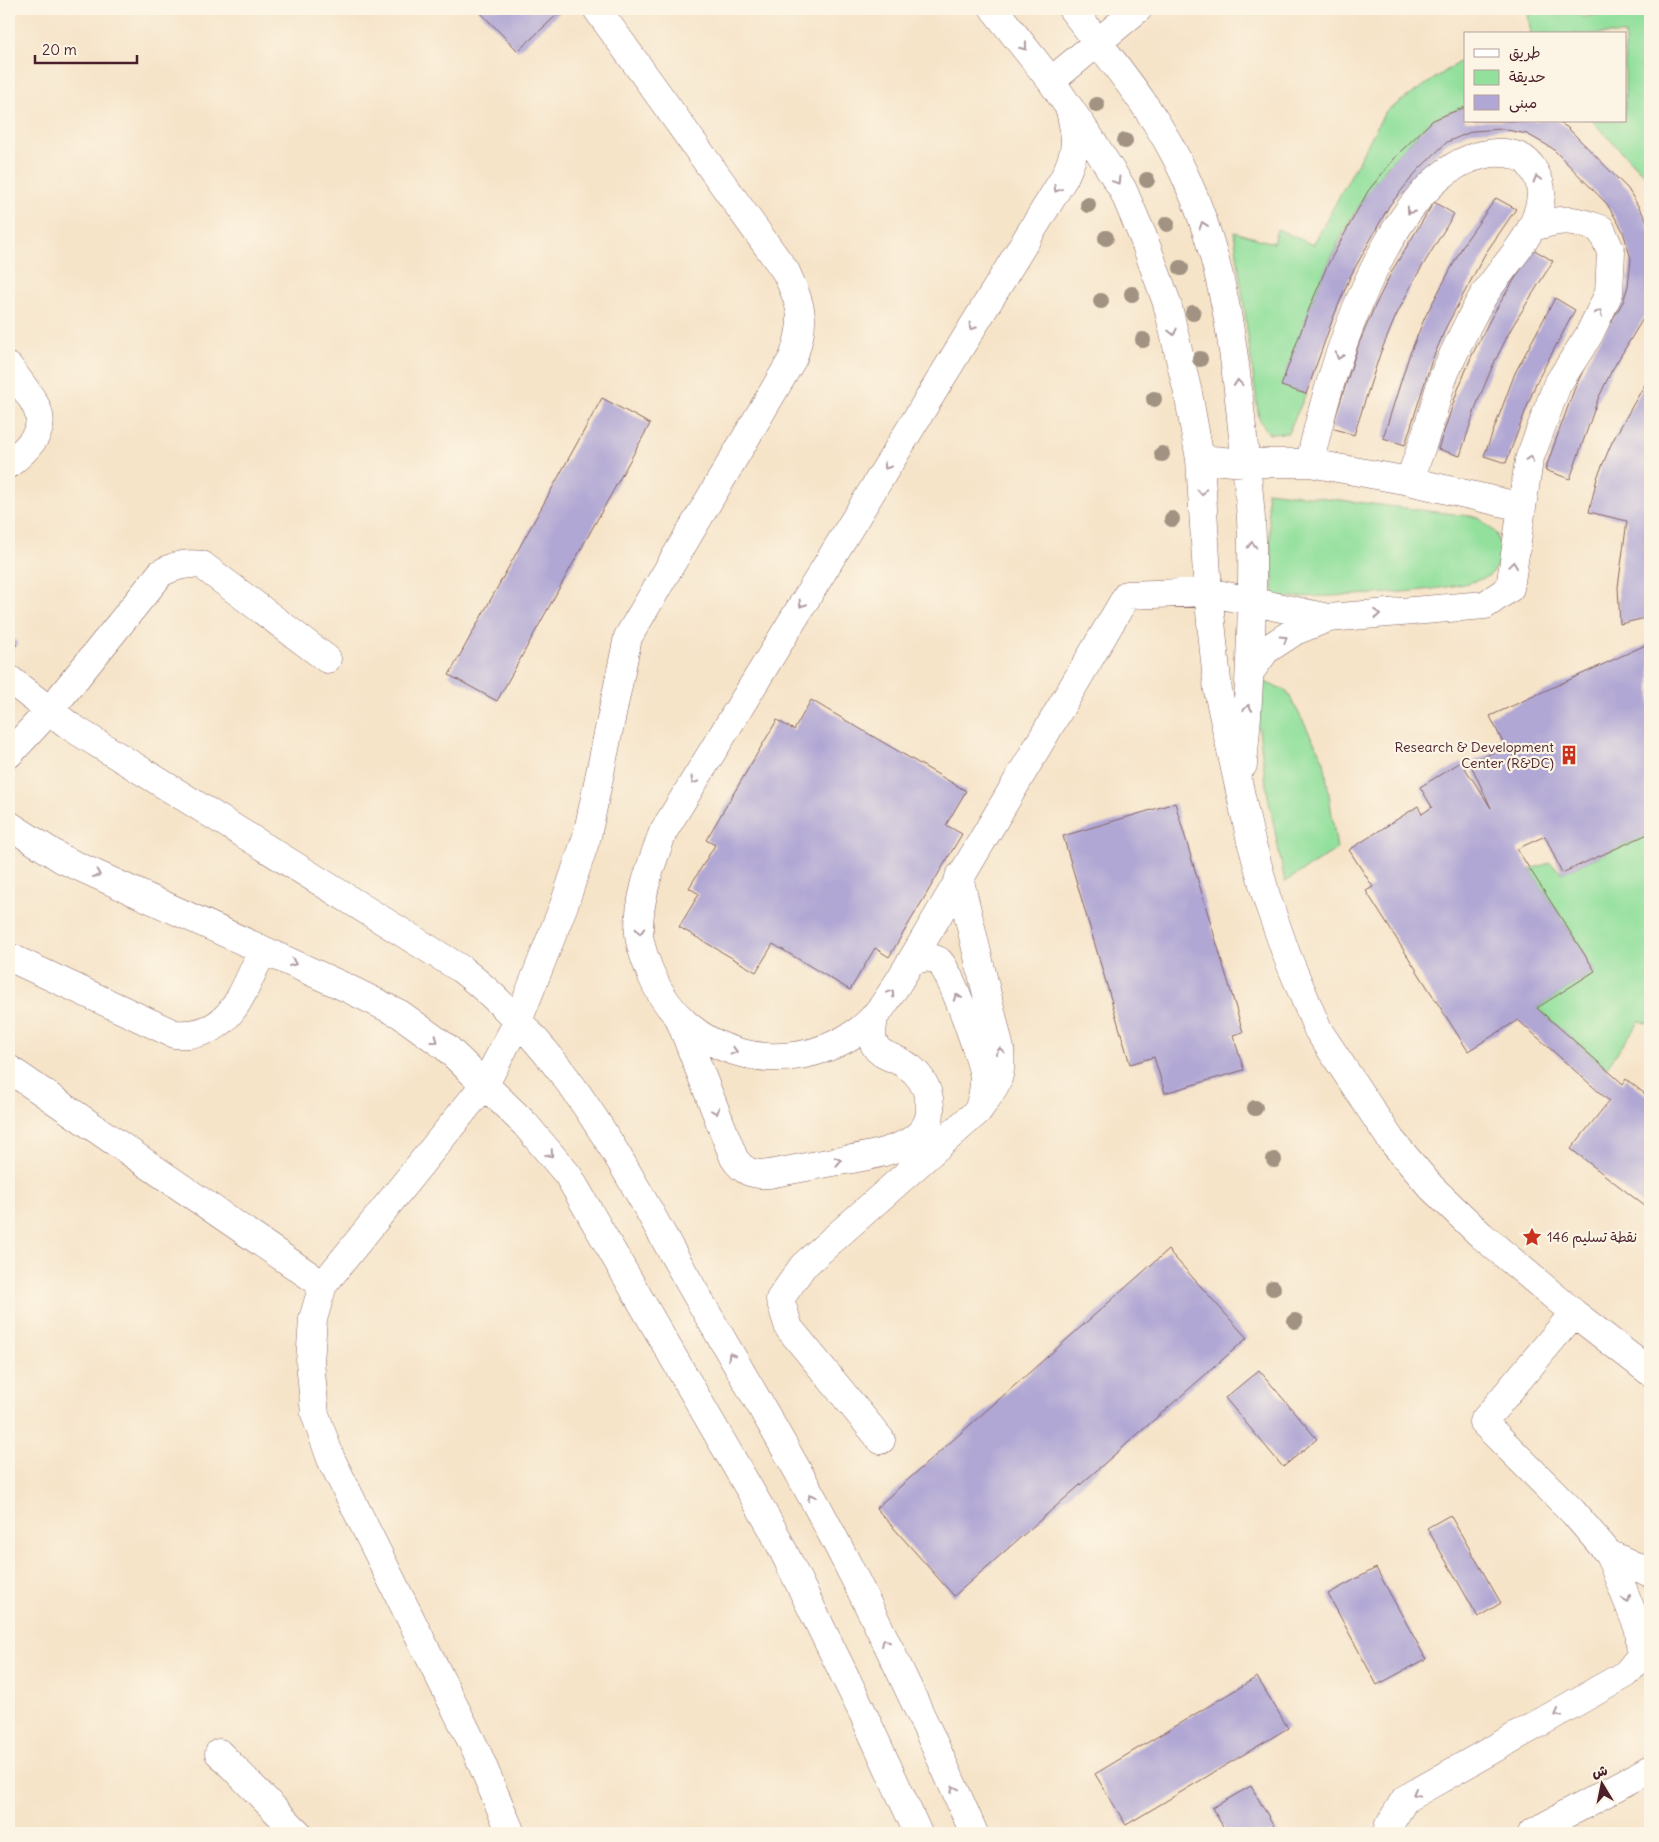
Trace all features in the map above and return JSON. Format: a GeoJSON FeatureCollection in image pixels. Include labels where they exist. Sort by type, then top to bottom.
{"type":"FeatureCollection","features":[{"type":"Feature","properties":{"kind":"street"},"geometry":{"type":"LineString","coordinates":[[511,1833],[476,1750],[331,1459],[315,1414],[310,1362],[313,1319],[324,1285],[484,1084],[518,1020],[564,905],[587,836],[628,637],[793,358],[802,330],[800,302],[786,272],[597,9]]}},
{"type":"Feature","properties":{"kind":"street"},"geometry":{"type":"LineString","coordinates":[[994,9],[1051,81],[1093,142],[1122,190],[1143,237],[1166,303],[1188,393],[1200,459],[1208,592],[1218,691],[1250,837],[1268,899],[1287,956],[1318,1030],[1391,1140],[1431,1187],[1481,1234],[1574,1313],[1650,1372]]}},
{"type":"Feature","properties":{"kind":"street"},"geometry":{"type":"LineString","coordinates":[[1072,9],[1168,140],[1187,179],[1224,289],[1237,370],[1252,538],[1250,672],[1241,791]]}},
{"type":"Feature","properties":{"kind":"street"},"geometry":{"type":"LineString","coordinates":[[1051,81],[1138,9]]}},
{"type":"Feature","properties":{"kind":"street"},"geometry":{"type":"LineString","coordinates":[[1070,110],[1076,138],[1073,157],[1064,178],[663,832],[640,901],[639,936],[647,964],[659,993],[678,1017],[702,1037],[726,1049],[770,1058],[797,1057],[822,1050],[858,1031],[875,1015],[910,963],[1126,595],[1208,592],[1328,618]]}},
{"type":"Feature","properties":{"kind":"street"},"geometry":{"type":"LineString","coordinates":[[1310,464],[1320,414],[1351,322],[1377,263],[1408,213],[1436,179],[1466,158],[1495,152],[1520,157],[1536,172],[1541,194],[1533,226],[1483,297],[1447,366],[1409,481]]}},
{"type":"Feature","properties":{"kind":"street"},"geometry":{"type":"LineString","coordinates":[[1250,672],[1266,650],[1296,631],[1328,618],[1485,605],[1510,588],[1529,460],[1557,385],[1588,335],[1609,293],[1612,252],[1601,228],[1577,220],[1556,220],[1533,226]]}},
{"type":"Feature","properties":{"kind":"street"},"geometry":{"type":"LineString","coordinates":[[9,367],[34,402],[39,416],[40,427],[29,448],[9,464]]}},
{"type":"Feature","properties":{"kind":"street"},"geometry":{"type":"LineString","coordinates":[[1200,459],[1246,463],[1310,464],[1409,481],[1522,507]]}},
{"type":"Feature","properties":{"kind":"street"},"geometry":{"type":"LineString","coordinates":[[9,754],[50,710],[161,573],[175,566],[187,564],[202,565],[327,659]]}},
{"type":"Feature","properties":{"kind":"street"},"geometry":{"type":"LineString","coordinates":[[9,680],[72,727],[461,969],[491,993],[518,1020],[578,1091],[616,1151],[820,1512],[872,1614],[974,1833]]}},
{"type":"Feature","properties":{"kind":"street"},"geometry":{"type":"LineString","coordinates":[[9,825],[62,859]]}},
{"type":"Feature","properties":{"kind":"street"},"geometry":{"type":"LineString","coordinates":[[9,840],[62,859],[400,1014],[447,1048],[525,1124],[568,1175],[773,1530],[918,1833]]}},
{"type":"Feature","properties":{"kind":"street"},"geometry":{"type":"LineString","coordinates":[[881,1440],[789,1328],[780,1299],[803,1266],[978,1110],[996,1084],[1002,1068],[999,1042],[959,877]]}},
{"type":"Feature","properties":{"kind":"street"},"geometry":{"type":"LineString","coordinates":[[9,957],[174,1034],[192,1036],[220,1025],[230,1015],[263,950]]}},
{"type":"Feature","properties":{"kind":"street"},"geometry":{"type":"LineString","coordinates":[[910,963],[918,959],[937,960],[944,965],[952,982],[982,1066],[983,1094],[978,1110]]}},
{"type":"Feature","properties":{"kind":"street"},"geometry":{"type":"LineString","coordinates":[[678,1017],[734,1158],[740,1168],[755,1175],[770,1174],[888,1152],[906,1144],[919,1134],[928,1119],[929,1098],[924,1083],[905,1064],[883,1055],[877,1048],[872,1037],[875,1015]]}},
{"type":"Feature","properties":{"kind":"street"},"geometry":{"type":"LineString","coordinates":[[9,1068],[324,1285]]}},
{"type":"Feature","properties":{"kind":"street"},"geometry":{"type":"LineString","coordinates":[[1389,1833],[1388,1827],[1405,1799],[1626,1674],[1641,1656],[1639,1630],[1608,1554],[1572,1512],[1483,1422],[1574,1313]]}},
{"type":"Feature","properties":{"kind":"street"},"geometry":{"type":"LineString","coordinates":[[1608,1554],[1650,1573]]}},
{"type":"Feature","properties":{"kind":"street"},"geometry":{"type":"LineString","coordinates":[[219,1753],[298,1833]]}},
{"type":"Feature","properties":{"kind":"street"},"geometry":{"type":"LineString","coordinates":[[1532,1833],[1650,1769]]}},
{"type":"Feature","properties":{"kind":"green space"},"geometry":{"type":"Polygon","coordinates":[[[1538,9],[1572,9],[1583,17],[1596,15],[1606,9],[1644,9],[1650,25],[1650,181],[1593,122],[1626,122],[1626,32],[1531,32],[1528,15],[1538,9]]]}},
{"type":"Feature","properties":{"kind":"green space"},"geometry":{"type":"Polygon","coordinates":[[[1464,59],[1464,107],[1445,114],[1424,127],[1387,167],[1366,194],[1348,224],[1318,287],[1282,385],[1306,394],[1288,433],[1269,434],[1259,419],[1234,232],[1273,243],[1277,229],[1313,245],[1385,112],[1464,59]]]}},
{"type":"Feature","properties":{"kind":"green space"},"geometry":{"type":"Polygon","coordinates":[[[1267,491],[1478,517],[1496,533],[1502,554],[1491,574],[1475,581],[1451,586],[1387,593],[1274,598],[1267,491]]]}},
{"type":"Feature","properties":{"kind":"green space"},"geometry":{"type":"Polygon","coordinates":[[[1264,682],[1287,691],[1324,761],[1337,849],[1285,882],[1267,791],[1258,723],[1264,682]]]}},
{"type":"Feature","properties":{"kind":"green space"},"geometry":{"type":"Polygon","coordinates":[[[1650,833],[1650,1024],[1640,1021],[1606,1068],[1537,1008],[1595,971],[1530,869],[1550,863],[1562,873],[1650,833]]]}},
{"type":"Feature","properties":{"kind":"building"},"geometry":{"type":"Polygon","coordinates":[[[477,9],[557,9],[560,12],[518,51],[477,9]]]}},
{"type":"Feature","properties":{"kind":"building"},"geometry":{"type":"Polygon","coordinates":[[[1464,107],[1464,122],[1559,122],[1568,128],[1628,189],[1647,221],[1650,234],[1650,301],[1647,312],[1611,372],[1598,399],[1570,479],[1545,470],[1574,390],[1588,360],[1623,302],[1628,286],[1631,259],[1623,231],[1607,204],[1552,148],[1527,134],[1502,129],[1473,131],[1447,142],[1418,170],[1389,206],[1350,277],[1306,394],[1281,386],[1327,266],[1368,191],[1399,153],[1433,120],[1464,107]]]}},
{"type":"Feature","properties":{"kind":"building"},"geometry":{"type":"Polygon","coordinates":[[[1496,198],[1516,209],[1485,254],[1446,327],[1431,363],[1405,445],[1383,438],[1409,356],[1425,317],[1465,242],[1496,198]]]}},
{"type":"Feature","properties":{"kind":"building"},"geometry":{"type":"Polygon","coordinates":[[[1434,202],[1454,214],[1414,280],[1395,318],[1380,354],[1354,435],[1332,428],[1358,346],[1374,308],[1393,269],[1434,202]]]}},
{"type":"Feature","properties":{"kind":"building"},"geometry":{"type":"Polygon","coordinates":[[[1533,249],[1553,261],[1512,327],[1493,365],[1478,401],[1460,456],[1438,449],[1457,392],[1472,355],[1492,316],[1533,249]]]}},
{"type":"Feature","properties":{"kind":"building"},"geometry":{"type":"Polygon","coordinates":[[[1555,298],[1575,310],[1536,383],[1506,463],[1484,456],[1515,373],[1555,298]]]}},
{"type":"Feature","properties":{"kind":"building"},"geometry":{"type":"Polygon","coordinates":[[[1650,375],[1650,617],[1620,624],[1618,587],[1627,521],[1589,512],[1597,478],[1612,442],[1650,375]]]}},
{"type":"Feature","properties":{"kind":"building"},"geometry":{"type":"Polygon","coordinates":[[[602,398],[650,424],[497,701],[449,675],[602,398]]]}},
{"type":"Feature","properties":{"kind":"building"},"geometry":{"type":"Polygon","coordinates":[[[9,635],[18,643],[9,653],[9,635]]]}},
{"type":"Feature","properties":{"kind":"building"},"geometry":{"type":"Polygon","coordinates":[[[1650,643],[1650,833],[1562,873],[1545,836],[1517,849],[1595,971],[1537,1008],[1623,1084],[1626,1079],[1650,1098],[1650,1210],[1571,1149],[1609,1101],[1518,1020],[1468,1051],[1366,891],[1373,887],[1349,850],[1418,806],[1422,814],[1432,807],[1420,787],[1461,762],[1491,808],[1470,763],[1505,747],[1490,716],[1650,643]]]}},
{"type":"Feature","properties":{"kind":"building"},"geometry":{"type":"Polygon","coordinates":[[[811,700],[966,791],[946,825],[962,834],[889,957],[875,948],[850,990],[773,944],[756,972],[679,927],[699,894],[689,888],[715,845],[706,840],[777,720],[794,730],[811,700]]]}},
{"type":"Feature","properties":{"kind":"building"},"geometry":{"type":"Polygon","coordinates":[[[1175,803],[1243,1032],[1233,1035],[1244,1070],[1165,1093],[1154,1057],[1130,1064],[1063,836],[1175,803]]]}},
{"type":"Feature","properties":{"kind":"building"},"geometry":{"type":"Polygon","coordinates":[[[1168,1250],[1247,1338],[954,1596],[876,1508],[1168,1250]]]}},
{"type":"Feature","properties":{"kind":"building"},"geometry":{"type":"Polygon","coordinates":[[[1259,1370],[1317,1439],[1283,1467],[1225,1398],[1259,1370]]]}},
{"type":"Feature","properties":{"kind":"building"},"geometry":{"type":"Polygon","coordinates":[[[1450,1515],[1501,1603],[1478,1617],[1427,1528],[1450,1515]]]}},
{"type":"Feature","properties":{"kind":"building"},"geometry":{"type":"Polygon","coordinates":[[[1376,1568],[1426,1659],[1377,1685],[1328,1594],[1376,1568]]]}},
{"type":"Feature","properties":{"kind":"building"},"geometry":{"type":"Polygon","coordinates":[[[1257,1677],[1288,1728],[1126,1825],[1095,1774],[1257,1677]]]}},
{"type":"Feature","properties":{"kind":"building"},"geometry":{"type":"Polygon","coordinates":[[[1251,1786],[1278,1833],[1227,1833],[1212,1808],[1251,1786]]]}},
{"type":"Feature","properties":{"kind":"place","name":"Research & Development Center (R&DC)"},"geometry":{"type":"Point","coordinates":[1569,755]}},
{"type":"Feature","properties":{"kind":"place","name":"نقطة تسليم 146"},"geometry":{"type":"Point","coordinates":[1532,1237]}}]}
